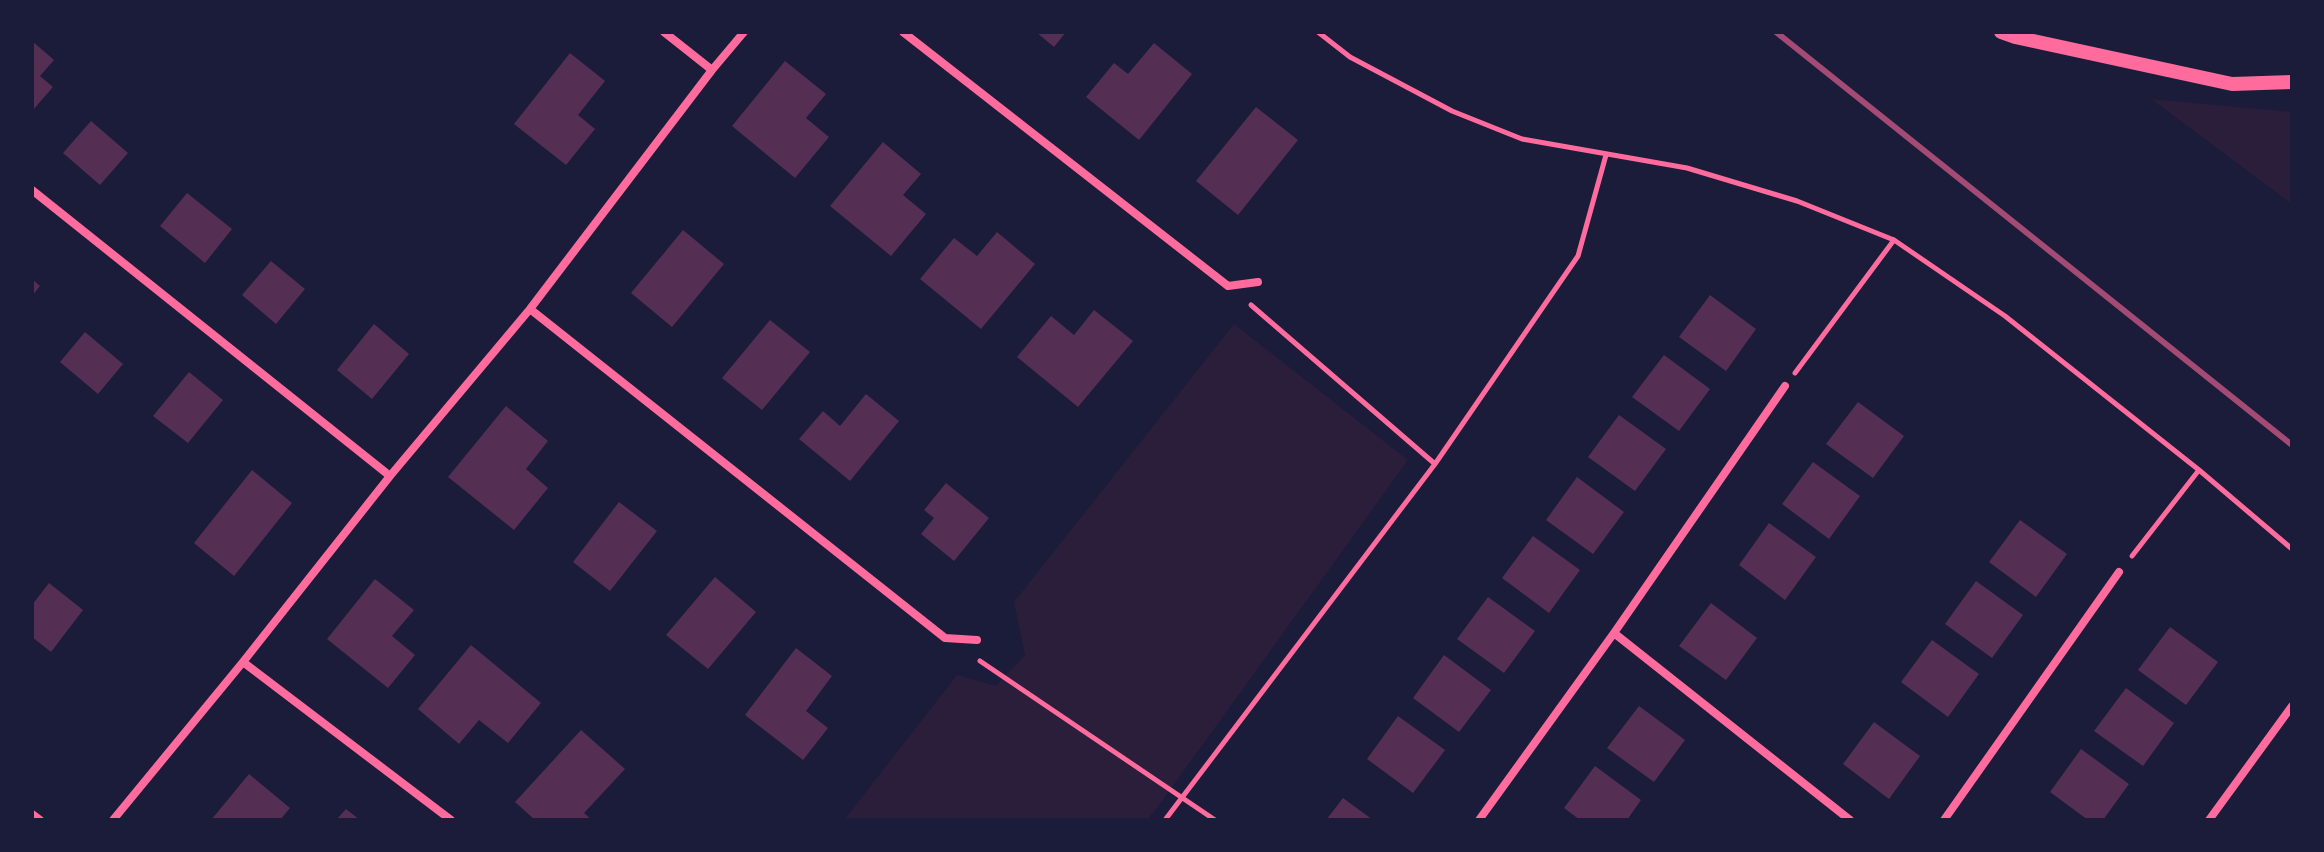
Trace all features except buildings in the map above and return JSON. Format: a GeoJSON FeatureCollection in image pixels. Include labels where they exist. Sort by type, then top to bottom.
{"type":"FeatureCollection","features":[{"type":"Feature","properties":{"kind":"street"},"geometry":{"type":"LineString","coordinates":[[664,32],[712,70]]}},
{"type":"Feature","properties":{"kind":"street"},"geometry":{"type":"LineString","coordinates":[[113,820],[390,476],[530,309],[744,32]]}},
{"type":"Feature","properties":{"kind":"street"},"geometry":{"type":"LineString","coordinates":[[903,32],[1228,286],[1258,282]]}},
{"type":"Feature","properties":{"kind":"street"},"geometry":{"type":"LineString","coordinates":[[2001,32],[2232,84],[2292,82]]}},
{"type":"Feature","properties":{"kind":"street"},"geometry":{"type":"LineString","coordinates":[[32,190],[390,476]]}},
{"type":"Feature","properties":{"kind":"street"},"geometry":{"type":"LineString","coordinates":[[530,309],[945,638],[977,640]]}},
{"type":"Feature","properties":{"kind":"street"},"geometry":{"type":"LineString","coordinates":[[1479,820],[1614,633],[1785,386]]}},
{"type":"Feature","properties":{"kind":"street"},"geometry":{"type":"LineString","coordinates":[[1944,820],[2119,572]]}},
{"type":"Feature","properties":{"kind":"street"},"geometry":{"type":"LineString","coordinates":[[1614,633],[1850,820]]}},
{"type":"Feature","properties":{"kind":"street"},"geometry":{"type":"LineString","coordinates":[[243,662],[451,820]]}},
{"type":"Feature","properties":{"kind":"street"},"geometry":{"type":"LineString","coordinates":[[2209,820],[2292,706]]}},
{"type":"Feature","properties":{"kind":"street"},"geometry":{"type":"LineString","coordinates":[[32,814],[40,820]]}},
{"type":"Feature","properties":{"kind":"path"},"geometry":{"type":"LineString","coordinates":[[1318,32],[1350,57],[1452,111],[1522,139],[1687,168],[1783,197],[1894,240],[2005,316],[2199,470],[2292,549]]}},
{"type":"Feature","properties":{"kind":"path"},"geometry":{"type":"LineString","coordinates":[[1165,820],[1435,464],[1578,256],[1606,155]]}},
{"type":"Feature","properties":{"kind":"path"},"geometry":{"type":"LineString","coordinates":[[1785,386],[1894,240]]}},
{"type":"Feature","properties":{"kind":"path"},"geometry":{"type":"LineString","coordinates":[[1228,286],[1435,464]]}},
{"type":"Feature","properties":{"kind":"path"},"geometry":{"type":"LineString","coordinates":[[2119,572],[2199,470]]}},
{"type":"Feature","properties":{"kind":"path"},"geometry":{"type":"LineString","coordinates":[[945,638],[1215,820]]}},
{"type":"Feature","properties":{"kind":"shaded area"},"geometry":{"type":"Polygon","coordinates":[[[2151,99],[2292,112],[2292,204],[2151,99]]]}},
{"type":"Feature","properties":{"kind":"shaded area"},"geometry":{"type":"Polygon","coordinates":[[[1234,324],[1408,460],[1157,808],[1147,820],[844,820],[957,675],[996,686],[1025,655],[1014,602],[1234,324]]]}},
{"type":"Feature","properties":{"kind":"railway"},"geometry":{"type":"LineString","coordinates":[[1776,32],[2292,445]]}}]}
